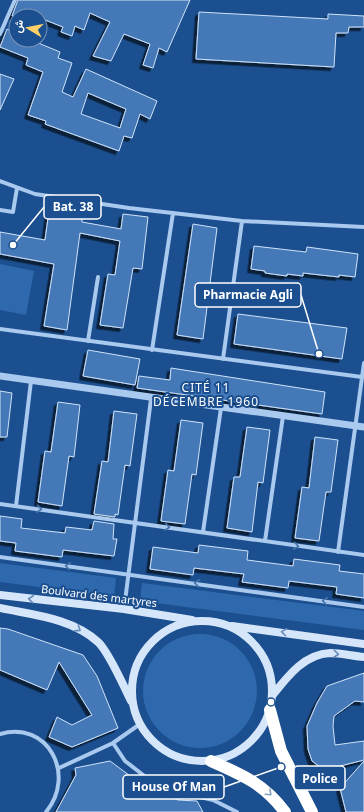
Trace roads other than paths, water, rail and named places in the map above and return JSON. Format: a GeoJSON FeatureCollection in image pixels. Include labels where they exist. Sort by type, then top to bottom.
{"type":"FeatureCollection","features":[{"type":"Feature","properties":{"kind":"highway"},"geometry":{"type":"LineString","coordinates":[[270,710],[281,751],[312,812]]}},
{"type":"Feature","properties":{"kind":"highway"},"geometry":{"type":"LineString","coordinates":[[211,761],[246,776],[261,785],[286,812]]}},
{"type":"Feature","properties":{"kind":"main road","name":"Boulvard des martyres"},"geometry":{"type":"LineString","coordinates":[[0,595],[124,609],[195,621]]}},
{"type":"Feature","properties":{"kind":"main road"},"geometry":{"type":"LineString","coordinates":[[0,608],[68,623],[99,642],[116,670],[133,704],[140,724],[152,741],[169,754],[190,761],[211,761],[231,756],[248,745],[262,729],[270,710],[272,696],[268,665],[256,646],[239,631],[218,622],[195,621],[173,627],[154,640],[140,659],[132,681],[133,704]]}},
{"type":"Feature","properties":{"kind":"main road"},"geometry":{"type":"LineString","coordinates":[[225,625],[364,644]]}},
{"type":"Feature","properties":{"kind":"main road"},"geometry":{"type":"LineString","coordinates":[[272,696],[298,667],[318,656],[330,653],[364,657]]}},
{"type":"Feature","properties":{"kind":"street"},"geometry":{"type":"LineString","coordinates":[[0,34],[15,0]]}},
{"type":"Feature","properties":{"kind":"street"},"geometry":{"type":"LineString","coordinates":[[0,181],[35,194],[173,213],[242,221],[364,227]]}},
{"type":"Feature","properties":{"kind":"street"},"geometry":{"type":"LineString","coordinates":[[0,210],[13,212],[17,188]]}},
{"type":"Feature","properties":{"kind":"street"},"geometry":{"type":"LineString","coordinates":[[152,350],[173,213]]}},
{"type":"Feature","properties":{"kind":"street"},"geometry":{"type":"LineString","coordinates":[[223,359],[242,221]]}},
{"type":"Feature","properties":{"kind":"street"},"geometry":{"type":"LineString","coordinates":[[88,341],[98,277]]}},
{"type":"Feature","properties":{"kind":"street"},"geometry":{"type":"LineString","coordinates":[[0,329],[362,377]]}},
{"type":"Feature","properties":{"kind":"street"},"geometry":{"type":"LineString","coordinates":[[338,552],[364,364]]}},
{"type":"Feature","properties":{"kind":"street"},"geometry":{"type":"LineString","coordinates":[[0,376],[151,399],[364,427]]}},
{"type":"Feature","properties":{"kind":"street"},"geometry":{"type":"LineString","coordinates":[[16,506],[31,381]]}},
{"type":"Feature","properties":{"kind":"street"},"geometry":{"type":"LineString","coordinates":[[124,609],[151,399]]}},
{"type":"Feature","properties":{"kind":"street"},"geometry":{"type":"LineString","coordinates":[[203,532],[221,408]]}},
{"type":"Feature","properties":{"kind":"street"},"geometry":{"type":"LineString","coordinates":[[265,541],[282,416]]}},
{"type":"Feature","properties":{"kind":"street"},"geometry":{"type":"LineString","coordinates":[[0,504],[364,555]]}},
{"type":"Feature","properties":{"kind":"street"},"geometry":{"type":"LineString","coordinates":[[0,557],[364,607]]}},
{"type":"Feature","properties":{"kind":"street"},"geometry":{"type":"LineString","coordinates":[[59,768],[113,743],[140,724]]}},
{"type":"Feature","properties":{"kind":"street"},"geometry":{"type":"LineString","coordinates":[[0,734],[8,732],[25,733],[40,740],[52,752],[59,768],[60,786],[54,802],[46,812]]}},
{"type":"Feature","properties":{"kind":"street"},"geometry":{"type":"LineString","coordinates":[[113,743],[125,761],[147,778],[170,790],[213,800],[230,811],[238,812]]}},
{"type":"Feature","properties":{"kind":"place","name":"Bat. 38"},"geometry":{"type":"Point","coordinates":[13,245]}},
{"type":"Feature","properties":{"kind":"place","name":"Pharmacie Agli"},"geometry":{"type":"Point","coordinates":[319,354]}},
{"type":"Feature","properties":{"kind":"place","name":"Police"},"geometry":{"type":"Point","coordinates":[271,702]}},
{"type":"Feature","properties":{"kind":"place","name":"House Of Man"},"geometry":{"type":"Point","coordinates":[281,767]}},
{"type":"Feature","properties":{"kind":"district","name":"CITÉ 11 DÉCEMBRE 1960"},"geometry":{"type":"Point","coordinates":[206,395]}}]}
